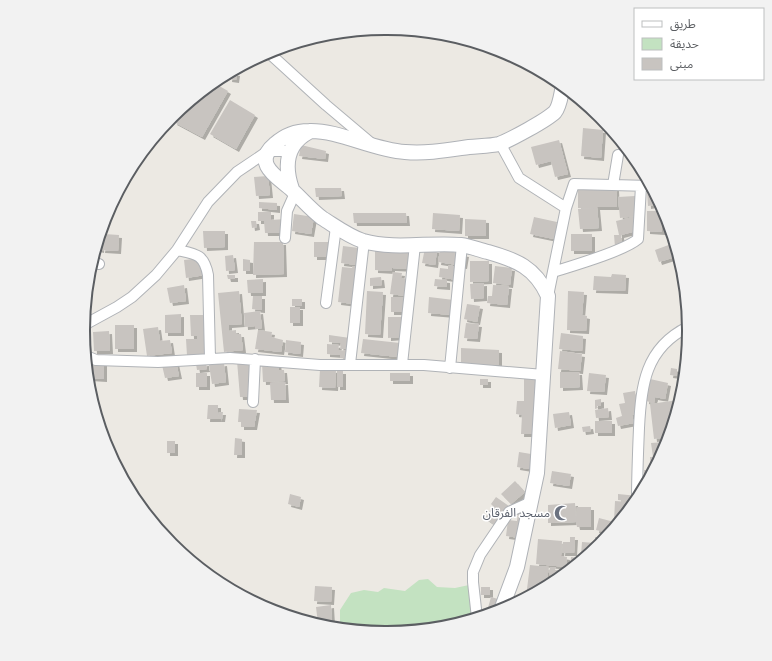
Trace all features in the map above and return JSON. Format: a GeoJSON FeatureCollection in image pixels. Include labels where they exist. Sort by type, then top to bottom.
{"type":"FeatureCollection","features":[{"type":"Feature","properties":{"kind":"main road"},"geometry":{"type":"LineString","coordinates":[[504,602],[517,566],[537,473],[548,296],[538,278],[531,270],[511,258],[462,245],[415,245],[364,241],[336,227],[319,216],[293,191],[280,182],[270,172],[266,160],[268,151],[273,145],[288,134],[311,131],[376,147],[404,152],[430,153],[500,143],[541,122],[556,111],[561,93]]}},
{"type":"Feature","properties":{"kind":"main road"},"geometry":{"type":"LineString","coordinates":[[293,191],[286,173],[289,151],[296,141],[311,131]]}},
{"type":"Feature","properties":{"kind":"street"},"geometry":{"type":"LineString","coordinates":[[273,57],[326,105],[376,147]]}},
{"type":"Feature","properties":{"kind":"street"},"geometry":{"type":"LineString","coordinates":[[500,143],[519,178],[566,208]]}},
{"type":"Feature","properties":{"kind":"street"},"geometry":{"type":"LineString","coordinates":[[90,322],[117,308],[132,297],[156,275],[177,250],[208,202],[224,183],[237,172],[268,151],[289,151]]}},
{"type":"Feature","properties":{"kind":"street"},"geometry":{"type":"LineString","coordinates":[[613,185],[618,155]]}},
{"type":"Feature","properties":{"kind":"street"},"geometry":{"type":"LineString","coordinates":[[248,165],[270,172],[286,173]]}},
{"type":"Feature","properties":{"kind":"street"},"geometry":{"type":"LineString","coordinates":[[548,296],[566,208],[574,184],[644,186]]}},
{"type":"Feature","properties":{"kind":"street"},"geometry":{"type":"LineString","coordinates":[[553,272],[585,262],[638,239],[645,190]]}},
{"type":"Feature","properties":{"kind":"street"},"geometry":{"type":"LineString","coordinates":[[285,238],[287,211],[293,191]]}},
{"type":"Feature","properties":{"kind":"street"},"geometry":{"type":"LineString","coordinates":[[326,303],[336,227]]}},
{"type":"Feature","properties":{"kind":"street"},"geometry":{"type":"LineString","coordinates":[[350,364],[364,241]]}},
{"type":"Feature","properties":{"kind":"street"},"geometry":{"type":"LineString","coordinates":[[402,364],[415,245]]}},
{"type":"Feature","properties":{"kind":"street"},"geometry":{"type":"LineString","coordinates":[[450,368],[462,245]]}},
{"type":"Feature","properties":{"kind":"street"},"geometry":{"type":"LineString","coordinates":[[177,250],[194,254],[203,259],[206,266],[208,275],[210,358]]}},
{"type":"Feature","properties":{"kind":"street"},"geometry":{"type":"LineString","coordinates":[[637,486],[640,398],[644,379],[649,366],[662,346],[673,336],[682,331]]}},
{"type":"Feature","properties":{"kind":"street"},"geometry":{"type":"LineString","coordinates":[[92,358],[96,360],[158,362],[210,358],[254,359],[320,365],[402,364],[544,375]]}},
{"type":"Feature","properties":{"kind":"street"},"geometry":{"type":"LineString","coordinates":[[253,402],[254,359]]}},
{"type":"Feature","properties":{"kind":"street"},"geometry":{"type":"LineString","coordinates":[[476,611],[473,572],[480,555],[509,512],[531,502]]}},
{"type":"Feature","properties":{"kind":"green space"},"geometry":{"type":"Polygon","coordinates":[[[428,579],[437,587],[455,588],[469,585],[474,612],[444,620],[405,625],[386,626],[340,622],[340,610],[351,593],[364,590],[378,592],[384,588],[405,591],[419,580],[428,579]]]}},
{"type":"Feature","properties":{"kind":"building"},"geometry":{"type":"Polygon","coordinates":[[[237,76],[236,80],[231,79],[237,76]]]}},
{"type":"Feature","properties":{"kind":"building"},"geometry":{"type":"Polygon","coordinates":[[[220,86],[228,91],[202,137],[176,123],[191,108],[220,86]]]}},
{"type":"Feature","properties":{"kind":"building"},"geometry":{"type":"Polygon","coordinates":[[[230,100],[255,115],[236,149],[210,134],[230,100]]]}},
{"type":"Feature","properties":{"kind":"building"},"geometry":{"type":"Polygon","coordinates":[[[583,128],[602,130],[601,158],[581,156],[583,128]]]}},
{"type":"Feature","properties":{"kind":"building"},"geometry":{"type":"Polygon","coordinates":[[[559,140],[568,174],[555,177],[551,161],[536,165],[531,147],[559,140]]]}},
{"type":"Feature","properties":{"kind":"building"},"geometry":{"type":"Polygon","coordinates":[[[301,145],[326,151],[325,159],[299,156],[301,145]]]}},
{"type":"Feature","properties":{"kind":"building"},"geometry":{"type":"Polygon","coordinates":[[[268,176],[270,195],[256,196],[254,177],[268,176]]]}},
{"type":"Feature","properties":{"kind":"building"},"geometry":{"type":"Polygon","coordinates":[[[315,188],[341,188],[342,196],[316,197],[315,188]]]}},
{"type":"Feature","properties":{"kind":"building"},"geometry":{"type":"Polygon","coordinates":[[[616,188],[617,207],[597,207],[599,228],[580,229],[578,209],[594,208],[578,208],[578,189],[616,188]]]}},
{"type":"Feature","properties":{"kind":"building"},"geometry":{"type":"Polygon","coordinates":[[[647,193],[653,205],[648,206],[647,193]]]}},
{"type":"Feature","properties":{"kind":"building"},"geometry":{"type":"Polygon","coordinates":[[[635,196],[637,216],[620,218],[618,197],[635,196]]]}},
{"type":"Feature","properties":{"kind":"building"},"geometry":{"type":"Polygon","coordinates":[[[259,202],[277,203],[277,210],[259,208],[259,202]]]}},
{"type":"Feature","properties":{"kind":"building"},"geometry":{"type":"Polygon","coordinates":[[[647,211],[656,211],[662,225],[662,232],[647,231],[647,211]]]}},
{"type":"Feature","properties":{"kind":"building"},"geometry":{"type":"Polygon","coordinates":[[[258,212],[271,212],[271,220],[285,219],[285,233],[265,233],[264,221],[258,221],[258,212]]]}},
{"type":"Feature","properties":{"kind":"building"},"geometry":{"type":"Polygon","coordinates":[[[353,213],[406,213],[407,223],[354,223],[353,213]]]}},
{"type":"Feature","properties":{"kind":"building"},"geometry":{"type":"Polygon","coordinates":[[[433,213],[460,215],[459,231],[432,229],[433,213]]]}},
{"type":"Feature","properties":{"kind":"building"},"geometry":{"type":"Polygon","coordinates":[[[294,214],[314,217],[311,234],[292,231],[294,214]]]}},
{"type":"Feature","properties":{"kind":"building"},"geometry":{"type":"Polygon","coordinates":[[[534,217],[557,222],[554,239],[530,234],[534,217]]]}},
{"type":"Feature","properties":{"kind":"building"},"geometry":{"type":"Polygon","coordinates":[[[633,217],[636,231],[621,235],[622,246],[615,247],[614,235],[619,235],[616,221],[633,217]]]}},
{"type":"Feature","properties":{"kind":"building"},"geometry":{"type":"Polygon","coordinates":[[[465,219],[486,220],[486,236],[465,236],[465,219]]]}},
{"type":"Feature","properties":{"kind":"building"},"geometry":{"type":"Polygon","coordinates":[[[251,221],[256,221],[257,227],[252,228],[251,221]]]}},
{"type":"Feature","properties":{"kind":"building"},"geometry":{"type":"Polygon","coordinates":[[[203,231],[225,231],[225,247],[204,248],[203,231]]]}},
{"type":"Feature","properties":{"kind":"building"},"geometry":{"type":"Polygon","coordinates":[[[107,234],[119,235],[118,251],[102,250],[107,234]]]}},
{"type":"Feature","properties":{"kind":"building"},"geometry":{"type":"Polygon","coordinates":[[[571,234],[592,234],[592,251],[571,251],[571,234]]]}},
{"type":"Feature","properties":{"kind":"building"},"geometry":{"type":"Polygon","coordinates":[[[254,242],[283,242],[284,274],[253,275],[254,242]]]}},
{"type":"Feature","properties":{"kind":"building"},"geometry":{"type":"Polygon","coordinates":[[[314,242],[331,242],[331,257],[314,257],[314,242]]]}},
{"type":"Feature","properties":{"kind":"building"},"geometry":{"type":"Polygon","coordinates":[[[669,245],[672,258],[659,262],[655,250],[669,245]]]}},
{"type":"Feature","properties":{"kind":"building"},"geometry":{"type":"Polygon","coordinates":[[[343,246],[359,248],[357,265],[341,263],[343,246]]]}},
{"type":"Feature","properties":{"kind":"building"},"geometry":{"type":"Polygon","coordinates":[[[425,248],[437,250],[435,265],[422,263],[425,248]]]}},
{"type":"Feature","properties":{"kind":"building"},"geometry":{"type":"Polygon","coordinates":[[[375,250],[414,252],[413,269],[392,268],[392,271],[375,270],[375,250]]]}},
{"type":"Feature","properties":{"kind":"building"},"geometry":{"type":"Polygon","coordinates":[[[440,250],[466,254],[464,266],[438,262],[440,250]]]}},
{"type":"Feature","properties":{"kind":"building"},"geometry":{"type":"Polygon","coordinates":[[[233,255],[235,270],[226,271],[225,256],[233,255]]]}},
{"type":"Feature","properties":{"kind":"building"},"geometry":{"type":"Polygon","coordinates":[[[202,258],[205,275],[186,278],[184,260],[202,258]]]}},
{"type":"Feature","properties":{"kind":"building"},"geometry":{"type":"Polygon","coordinates":[[[243,259],[250,260],[250,271],[243,271],[243,259]]]}},
{"type":"Feature","properties":{"kind":"building"},"geometry":{"type":"Polygon","coordinates":[[[470,261],[489,261],[489,281],[470,282],[470,261]]]}},
{"type":"Feature","properties":{"kind":"building"},"geometry":{"type":"Polygon","coordinates":[[[448,265],[459,267],[457,280],[439,277],[440,268],[448,269],[448,265]]]}},
{"type":"Feature","properties":{"kind":"building"},"geometry":{"type":"Polygon","coordinates":[[[353,266],[359,267],[354,304],[338,302],[342,267],[352,268],[353,266]]]}},
{"type":"Feature","properties":{"kind":"building"},"geometry":{"type":"Polygon","coordinates":[[[495,266],[512,268],[510,285],[493,283],[495,266]]]}},
{"type":"Feature","properties":{"kind":"building"},"geometry":{"type":"Polygon","coordinates":[[[393,272],[402,273],[401,278],[408,279],[406,296],[390,294],[393,272]]]}},
{"type":"Feature","properties":{"kind":"building"},"geometry":{"type":"Polygon","coordinates":[[[612,274],[626,275],[625,291],[593,290],[594,276],[611,277],[612,274]]]}},
{"type":"Feature","properties":{"kind":"building"},"geometry":{"type":"Polygon","coordinates":[[[227,275],[235,275],[235,279],[228,279],[227,275]]]}},
{"type":"Feature","properties":{"kind":"building"},"geometry":{"type":"Polygon","coordinates":[[[381,277],[382,285],[370,286],[370,278],[381,277]]]}},
{"type":"Feature","properties":{"kind":"building"},"geometry":{"type":"Polygon","coordinates":[[[263,279],[263,293],[248,293],[247,280],[263,279]]]}},
{"type":"Feature","properties":{"kind":"building"},"geometry":{"type":"Polygon","coordinates":[[[435,279],[447,280],[447,287],[434,286],[435,279]]]}},
{"type":"Feature","properties":{"kind":"building"},"geometry":{"type":"Polygon","coordinates":[[[484,283],[484,298],[471,299],[470,284],[484,283]]]}},
{"type":"Feature","properties":{"kind":"building"},"geometry":{"type":"Polygon","coordinates":[[[184,285],[186,301],[170,303],[167,288],[184,285]]]}},
{"type":"Feature","properties":{"kind":"building"},"geometry":{"type":"Polygon","coordinates":[[[493,285],[509,286],[507,305],[487,303],[488,296],[492,296],[493,285]]]}},
{"type":"Feature","properties":{"kind":"building"},"geometry":{"type":"Polygon","coordinates":[[[239,291],[242,324],[229,325],[229,331],[236,330],[236,334],[241,334],[243,350],[224,352],[218,293],[239,291]]]}},
{"type":"Feature","properties":{"kind":"building"},"geometry":{"type":"Polygon","coordinates":[[[367,291],[383,292],[380,335],[365,334],[367,291]]]}},
{"type":"Feature","properties":{"kind":"building"},"geometry":{"type":"Polygon","coordinates":[[[568,291],[584,292],[582,315],[587,316],[586,331],[567,330],[568,291]]]}},
{"type":"Feature","properties":{"kind":"building"},"geometry":{"type":"Polygon","coordinates":[[[253,296],[262,296],[262,310],[252,309],[253,296]]]}},
{"type":"Feature","properties":{"kind":"building"},"geometry":{"type":"Polygon","coordinates":[[[391,297],[405,297],[405,312],[391,312],[391,297]]]}},
{"type":"Feature","properties":{"kind":"building"},"geometry":{"type":"Polygon","coordinates":[[[429,297],[454,300],[452,315],[428,313],[429,297]]]}},
{"type":"Feature","properties":{"kind":"building"},"geometry":{"type":"Polygon","coordinates":[[[292,299],[302,299],[302,306],[292,306],[292,299]]]}},
{"type":"Feature","properties":{"kind":"building"},"geometry":{"type":"Polygon","coordinates":[[[467,304],[480,306],[477,322],[464,319],[467,304]]]}},
{"type":"Feature","properties":{"kind":"building"},"geometry":{"type":"Polygon","coordinates":[[[290,307],[300,307],[300,323],[290,323],[290,307]]]}},
{"type":"Feature","properties":{"kind":"building"},"geometry":{"type":"Polygon","coordinates":[[[260,311],[262,328],[255,329],[255,326],[245,327],[244,313],[260,311]]]}},
{"type":"Feature","properties":{"kind":"building"},"geometry":{"type":"Polygon","coordinates":[[[181,314],[181,333],[165,333],[165,315],[181,314]]]}},
{"type":"Feature","properties":{"kind":"building"},"geometry":{"type":"Polygon","coordinates":[[[190,315],[204,315],[206,355],[187,356],[186,339],[197,339],[197,336],[191,336],[190,315]]]}},
{"type":"Feature","properties":{"kind":"building"},"geometry":{"type":"Polygon","coordinates":[[[388,317],[404,317],[401,337],[388,338],[388,317]]]}},
{"type":"Feature","properties":{"kind":"building"},"geometry":{"type":"Polygon","coordinates":[[[466,323],[479,324],[477,339],[464,338],[466,323]]]}},
{"type":"Feature","properties":{"kind":"building"},"geometry":{"type":"Polygon","coordinates":[[[115,325],[134,325],[134,349],[115,349],[115,325]]]}},
{"type":"Feature","properties":{"kind":"building"},"geometry":{"type":"Polygon","coordinates":[[[158,327],[160,341],[170,340],[172,353],[147,356],[143,329],[158,327]]]}},
{"type":"Feature","properties":{"kind":"building"},"geometry":{"type":"Polygon","coordinates":[[[258,330],[272,332],[271,337],[283,340],[281,352],[255,349],[258,330]]]}},
{"type":"Feature","properties":{"kind":"building"},"geometry":{"type":"Polygon","coordinates":[[[109,331],[110,351],[94,351],[93,332],[109,331]]]}},
{"type":"Feature","properties":{"kind":"building"},"geometry":{"type":"Polygon","coordinates":[[[561,333],[583,336],[582,351],[559,349],[561,333]]]}},
{"type":"Feature","properties":{"kind":"building"},"geometry":{"type":"Polygon","coordinates":[[[329,335],[350,338],[349,349],[340,349],[341,343],[329,342],[329,335]]]}},
{"type":"Feature","properties":{"kind":"building"},"geometry":{"type":"Polygon","coordinates":[[[363,339],[400,343],[398,357],[361,353],[363,339]]]}},
{"type":"Feature","properties":{"kind":"building"},"geometry":{"type":"Polygon","coordinates":[[[286,340],[301,342],[300,354],[285,352],[286,340]]]}},
{"type":"Feature","properties":{"kind":"building"},"geometry":{"type":"Polygon","coordinates":[[[327,344],[339,345],[338,350],[348,351],[348,359],[340,358],[340,355],[327,354],[327,344]]]}},
{"type":"Feature","properties":{"kind":"building"},"geometry":{"type":"Polygon","coordinates":[[[461,348],[499,350],[499,365],[461,363],[461,348]]]}},
{"type":"Feature","properties":{"kind":"building"},"geometry":{"type":"Polygon","coordinates":[[[560,351],[582,354],[580,371],[558,369],[560,351]]]}},
{"type":"Feature","properties":{"kind":"building"},"geometry":{"type":"Polygon","coordinates":[[[253,360],[255,397],[240,397],[237,361],[253,360]]]}},
{"type":"Feature","properties":{"kind":"building"},"geometry":{"type":"Polygon","coordinates":[[[176,362],[179,376],[165,378],[162,365],[176,362]]]}},
{"type":"Feature","properties":{"kind":"building"},"geometry":{"type":"Polygon","coordinates":[[[278,362],[279,370],[284,370],[285,381],[263,382],[262,363],[278,362]]]}},
{"type":"Feature","properties":{"kind":"building"},"geometry":{"type":"Polygon","coordinates":[[[92,363],[104,363],[104,379],[94,378],[92,363]]]}},
{"type":"Feature","properties":{"kind":"building"},"geometry":{"type":"Polygon","coordinates":[[[206,363],[207,369],[197,370],[196,364],[206,363]]]}},
{"type":"Feature","properties":{"kind":"building"},"geometry":{"type":"Polygon","coordinates":[[[224,363],[226,382],[212,384],[209,365],[224,363]]]}},
{"type":"Feature","properties":{"kind":"building"},"geometry":{"type":"Polygon","coordinates":[[[671,368],[677,369],[677,376],[670,375],[671,368]]]}},
{"type":"Feature","properties":{"kind":"building"},"geometry":{"type":"Polygon","coordinates":[[[320,369],[336,370],[335,388],[319,387],[320,369]]]}},
{"type":"Feature","properties":{"kind":"building"},"geometry":{"type":"Polygon","coordinates":[[[337,371],[343,371],[343,387],[337,387],[337,371]]]}},
{"type":"Feature","properties":{"kind":"building"},"geometry":{"type":"Polygon","coordinates":[[[560,372],[579,372],[580,387],[560,388],[560,372]]]}},
{"type":"Feature","properties":{"kind":"building"},"geometry":{"type":"Polygon","coordinates":[[[196,373],[207,373],[207,387],[196,387],[196,373]]]}},
{"type":"Feature","properties":{"kind":"building"},"geometry":{"type":"Polygon","coordinates":[[[390,373],[410,373],[410,381],[390,381],[390,373]]]}},
{"type":"Feature","properties":{"kind":"building"},"geometry":{"type":"Polygon","coordinates":[[[589,373],[606,375],[604,392],[587,391],[589,373]]]}},
{"type":"Feature","properties":{"kind":"building"},"geometry":{"type":"Polygon","coordinates":[[[524,377],[539,378],[537,434],[521,434],[522,415],[516,414],[517,401],[524,401],[524,377]]]}},
{"type":"Feature","properties":{"kind":"building"},"geometry":{"type":"Polygon","coordinates":[[[480,379],[488,379],[488,385],[480,385],[480,379]]]}},
{"type":"Feature","properties":{"kind":"building"},"geometry":{"type":"Polygon","coordinates":[[[650,379],[668,383],[665,399],[655,397],[654,403],[646,401],[650,379]]]}},
{"type":"Feature","properties":{"kind":"building"},"geometry":{"type":"Polygon","coordinates":[[[285,382],[286,400],[271,400],[270,383],[285,382]]]}},
{"type":"Feature","properties":{"kind":"building"},"geometry":{"type":"Polygon","coordinates":[[[635,391],[637,405],[635,405],[637,414],[632,415],[634,423],[618,426],[616,418],[622,416],[619,404],[625,403],[623,393],[635,391]]]}},
{"type":"Feature","properties":{"kind":"building"},"geometry":{"type":"Polygon","coordinates":[[[601,399],[601,406],[597,406],[598,408],[595,409],[595,400],[601,399]]]}},
{"type":"Feature","properties":{"kind":"building"},"geometry":{"type":"Polygon","coordinates":[[[673,401],[661,438],[654,439],[650,404],[673,401]]]}},
{"type":"Feature","properties":{"kind":"building"},"geometry":{"type":"Polygon","coordinates":[[[208,405],[218,405],[218,419],[207,419],[208,405]]]}},
{"type":"Feature","properties":{"kind":"building"},"geometry":{"type":"Polygon","coordinates":[[[608,408],[609,417],[596,418],[595,410],[608,408]]]}},
{"type":"Feature","properties":{"kind":"building"},"geometry":{"type":"Polygon","coordinates":[[[239,409],[257,410],[254,427],[241,427],[241,422],[238,422],[239,409]]]}},
{"type":"Feature","properties":{"kind":"building"},"geometry":{"type":"Polygon","coordinates":[[[219,412],[223,412],[222,419],[218,419],[219,412]]]}},
{"type":"Feature","properties":{"kind":"building"},"geometry":{"type":"Polygon","coordinates":[[[569,412],[571,425],[555,428],[553,414],[569,412]]]}},
{"type":"Feature","properties":{"kind":"building"},"geometry":{"type":"Polygon","coordinates":[[[595,421],[612,421],[612,433],[595,433],[595,421]]]}},
{"type":"Feature","properties":{"kind":"building"},"geometry":{"type":"Polygon","coordinates":[[[590,426],[591,431],[583,432],[582,427],[590,426]]]}},
{"type":"Feature","properties":{"kind":"building"},"geometry":{"type":"Polygon","coordinates":[[[235,438],[242,439],[242,455],[234,455],[235,438]]]}},
{"type":"Feature","properties":{"kind":"building"},"geometry":{"type":"Polygon","coordinates":[[[167,441],[175,441],[175,453],[167,453],[167,441]]]}},
{"type":"Feature","properties":{"kind":"building"},"geometry":{"type":"Polygon","coordinates":[[[660,442],[653,457],[651,443],[660,442]]]}},
{"type":"Feature","properties":{"kind":"building"},"geometry":{"type":"Polygon","coordinates":[[[519,452],[531,454],[529,469],[517,467],[519,452]]]}},
{"type":"Feature","properties":{"kind":"building"},"geometry":{"type":"Polygon","coordinates":[[[552,471],[571,474],[569,486],[550,483],[552,471]]]}},
{"type":"Feature","properties":{"kind":"building"},"geometry":{"type":"Polygon","coordinates":[[[515,481],[525,492],[511,504],[501,494],[515,481]]]}},
{"type":"Feature","properties":{"kind":"building"},"geometry":{"type":"Polygon","coordinates":[[[290,494],[301,497],[299,507],[288,504],[290,494]]]}},
{"type":"Feature","properties":{"kind":"building"},"geometry":{"type":"Polygon","coordinates":[[[618,494],[632,495],[627,501],[618,500],[618,494]]]}},
{"type":"Feature","properties":{"kind":"building"},"geometry":{"type":"Polygon","coordinates":[[[496,497],[512,508],[498,527],[485,518],[493,506],[491,504],[496,497]]]}},
{"type":"Feature","properties":{"kind":"building"},"geometry":{"type":"Polygon","coordinates":[[[615,501],[626,502],[620,510],[614,517],[615,501]]]}},
{"type":"Feature","properties":{"kind":"building","name":"مسجد الفرقان"},"geometry":{"type":"Polygon","coordinates":[[[575,503],[576,520],[577,507],[591,507],[591,527],[577,527],[576,522],[548,523],[548,505],[575,503]]]}},
{"type":"Feature","properties":{"kind":"building"},"geometry":{"type":"Polygon","coordinates":[[[518,511],[524,512],[520,538],[506,536],[508,520],[517,521],[518,511]]]}},
{"type":"Feature","properties":{"kind":"building"},"geometry":{"type":"Polygon","coordinates":[[[599,518],[611,521],[602,531],[596,530],[599,518]]]}},
{"type":"Feature","properties":{"kind":"building"},"geometry":{"type":"Polygon","coordinates":[[[570,537],[575,537],[574,553],[562,553],[563,542],[570,542],[570,537]]]}},
{"type":"Feature","properties":{"kind":"building"},"geometry":{"type":"Polygon","coordinates":[[[538,539],[562,541],[561,556],[567,557],[566,565],[563,567],[536,564],[538,539]]]}},
{"type":"Feature","properties":{"kind":"building"},"geometry":{"type":"Polygon","coordinates":[[[582,542],[591,543],[581,553],[582,542]]]}},
{"type":"Feature","properties":{"kind":"building"},"geometry":{"type":"Polygon","coordinates":[[[530,565],[549,567],[547,578],[527,590],[530,565]]]}},
{"type":"Feature","properties":{"kind":"building"},"geometry":{"type":"Polygon","coordinates":[[[550,567],[556,567],[555,570],[558,570],[549,575],[550,567]]]}},
{"type":"Feature","properties":{"kind":"building"},"geometry":{"type":"Polygon","coordinates":[[[315,586],[332,587],[331,602],[314,601],[315,586]]]}},
{"type":"Feature","properties":{"kind":"building"},"geometry":{"type":"Polygon","coordinates":[[[481,587],[490,587],[490,595],[481,595],[481,587]]]}},
{"type":"Feature","properties":{"kind":"building"},"geometry":{"type":"Polygon","coordinates":[[[491,597],[498,599],[496,605],[488,608],[491,597]]]}},
{"type":"Feature","properties":{"kind":"building"},"geometry":{"type":"Polygon","coordinates":[[[331,605],[332,621],[317,618],[316,607],[331,605]]]}},
{"type":"Feature","properties":{"kind":"place","name":"مسجد الفرقان"},"geometry":{"type":"Point","coordinates":[562,513]}}]}
